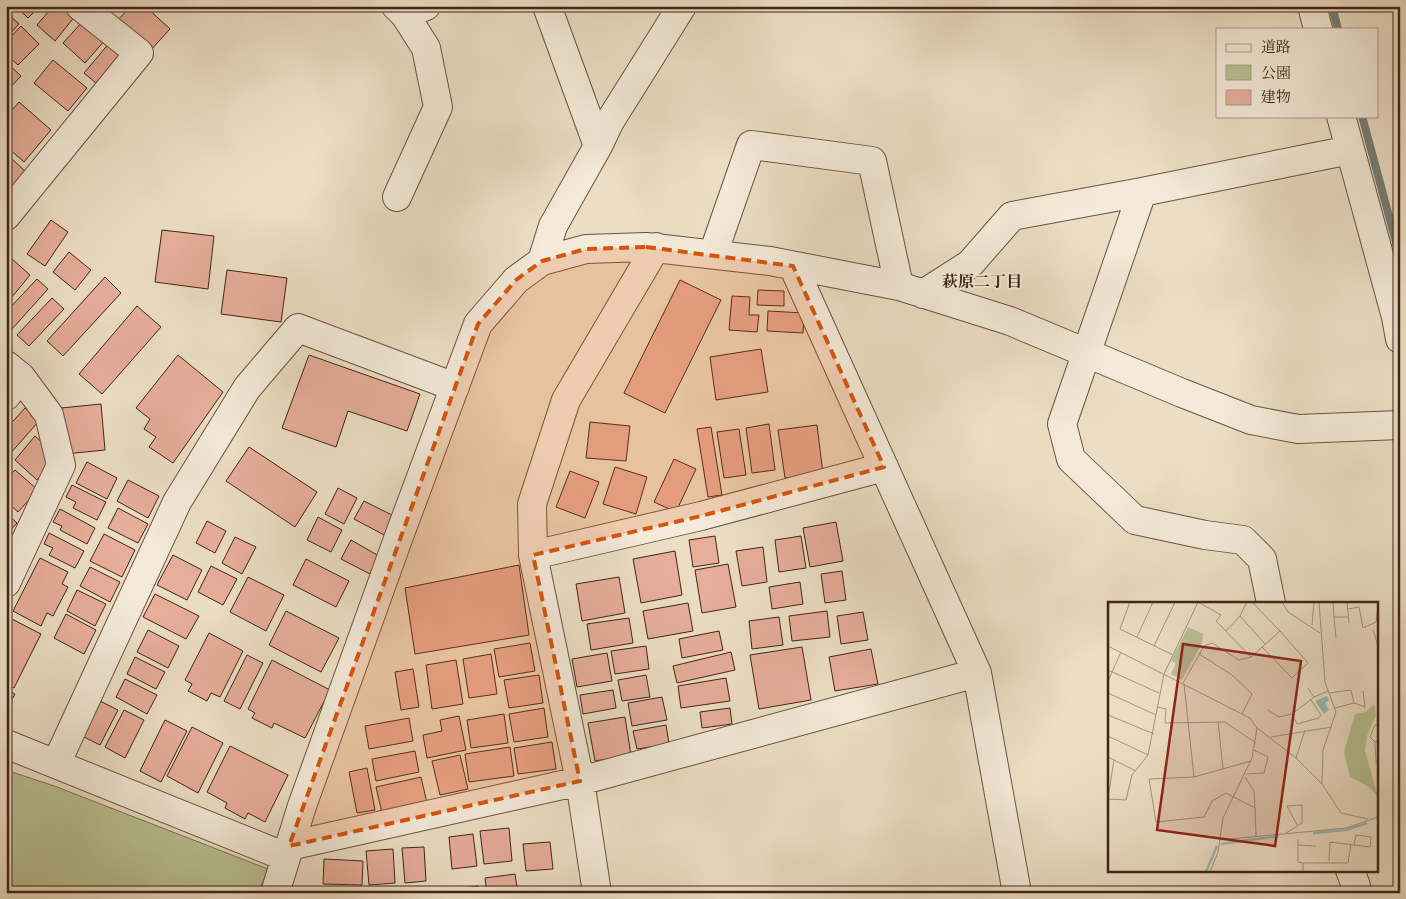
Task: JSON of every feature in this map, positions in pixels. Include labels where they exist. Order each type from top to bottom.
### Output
[{"type":"street","points":[[6,216],[139,53],[80,6]]},
{"type":"street","points":[[547,6],[598,146]]},
{"type":"street","points":[[542,261],[553,226],[610,121],[682,6]]},
{"type":"street","points":[[1312,6],[1318,28]]},
{"type":"street","points":[[397,197],[438,107],[426,48],[409,9]]},
{"type":"street","points":[[1342,118],[1396,317],[1400,339]]},
{"type":"street","points":[[713,254],[751,144],[872,161],[911,290]]},
{"type":"street","points":[[911,290],[970,264],[1012,216],[1350,150]]},
{"type":"street","points":[[1142,192],[1062,424],[1071,459],[1135,520],[1205,535],[1243,540],[1262,559],[1271,602]]},
{"type":"street","points":[[597,893],[580,780],[533,555],[532,504],[566,400],[656,247]]},
{"type":"street","points":[[274,893],[398,539],[478,324],[516,280],[542,261],[586,249],[656,247],[793,266],[911,290],[1010,320],[1182,393],[1251,420],[1298,429],[1400,425]]},
{"type":"street","points":[[793,266],[977,673],[1017,893]]},
{"type":"street","points":[[56,764],[178,502],[247,388],[298,328],[455,387]]},
{"type":"street","points":[[6,583],[61,465],[50,415],[11,379]]},
{"type":"street","points":[[533,555],[701,516],[884,467]]},
{"type":"street","points":[[6,744],[288,852],[580,780],[977,673]]},
{"type":"street","points":[[1351,872],[1356,886],[1355,893]]},
{"type":"highlighted area","points":[[646,247],[793,266],[884,467],[701,516],[533,555],[580,781],[289,846],[478,324],[516,280],[542,261],[586,249]]},
{"type":"green space","points":[[6,770],[57,787],[268,869],[258,893],[6,893]]},
{"type":"building","points":[[15,6],[40,6],[28,18]]},
{"type":"building","points":[[53,6],[66,6],[76,15],[55,41],[37,25]]},
{"type":"building","points":[[131,6],[145,6],[170,29],[148,53],[116,22]]},
{"type":"building","points":[[6,12],[19,24],[6,38]]},
{"type":"building","points":[[84,20],[105,40],[85,63],[63,43]]},
{"type":"building","points":[[21,26],[39,44],[18,65],[6,54],[6,42]]},
{"type":"building","points":[[111,41],[128,57],[102,88],[84,73]]},
{"type":"building","points":[[53,60],[87,88],[68,111],[34,83]]},
{"type":"building","points":[[6,62],[21,76],[6,92]]},
{"type":"building","points":[[19,102],[51,130],[24,162],[6,146],[6,117]]},
{"type":"building","points":[[9,156],[29,175],[10,196],[6,192],[6,159]]},
{"type":"building","points":[[51,220],[68,232],[45,266],[27,254]]},
{"type":"building","points":[[162,230],[214,236],[208,289],[155,282]]},
{"type":"building","points":[[69,252],[91,270],[75,290],[53,272]]},
{"type":"building","points":[[11,258],[30,275],[12,297],[6,292],[6,264]]},
{"type":"building","points":[[227,270],[287,278],[281,322],[221,314]]},
{"type":"building","points":[[105,277],[121,293],[63,356],[47,341]]},
{"type":"building","points":[[37,279],[48,289],[12,329],[6,324],[6,312]]},
{"type":"building","points":[[680,280],[721,300],[665,413],[624,393]]},
{"type":"building","points":[[758,290],[784,291],[784,306],[757,305]]},
{"type":"building","points":[[732,296],[750,297],[749,315],[759,315],[757,332],[729,330]]},
{"type":"building","points":[[52,298],[64,309],[29,346],[17,335]]},
{"type":"building","points":[[137,306],[161,327],[102,394],[79,374]]},
{"type":"building","points":[[768,311],[804,313],[803,333],[767,331]]},
{"type":"building","points":[[761,349],[768,392],[716,400],[710,357]]},
{"type":"building","points":[[178,355],[223,392],[173,463],[149,447],[156,437],[144,429],[150,419],[136,408]]},
{"type":"building","points":[[309,355],[420,394],[407,431],[348,411],[336,447],[282,428]]},
{"type":"building","points":[[101,404],[105,450],[65,454],[61,408]]},
{"type":"building","points":[[25,408],[39,421],[9,455],[6,453],[6,437],[11,432],[7,428]]},
{"type":"building","points":[[590,422],[630,426],[626,461],[586,458]]},
{"type":"building","points":[[769,424],[775,470],[752,473],[746,428]]},
{"type":"building","points":[[817,425],[823,474],[785,478],[778,430]]},
{"type":"building","points":[[711,427],[722,495],[708,497],[697,429]]},
{"type":"building","points":[[739,429],[746,475],[724,478],[717,432]]},
{"type":"building","points":[[35,436],[47,447],[43,451],[54,461],[37,480],[15,460]]},
{"type":"building","points":[[249,447],[317,492],[295,527],[226,481]]},
{"type":"building","points":[[674,459],[696,469],[676,512],[654,502]]},
{"type":"building","points":[[87,462],[117,478],[107,499],[76,483]]},
{"type":"building","points":[[615,467],[647,477],[636,514],[603,504]]},
{"type":"building","points":[[15,470],[38,490],[18,512],[6,501],[6,479]]},
{"type":"building","points":[[570,471],[599,482],[585,518],[556,507]]},
{"type":"building","points":[[128,480],[159,496],[148,518],[117,501]]},
{"type":"building","points":[[72,485],[106,502],[97,520],[73,508],[76,502],[66,497]]},
{"type":"building","points":[[338,488],[357,498],[344,524],[325,514]]},
{"type":"building","points":[[364,501],[396,517],[386,536],[354,519]]},
{"type":"building","points":[[118,508],[148,524],[138,543],[108,528]]},
{"type":"building","points":[[60,509],[95,528],[87,544],[60,530],[62,526],[53,522]]},
{"type":"building","points":[[6,513],[17,523],[6,535]]},
{"type":"building","points":[[318,517],[342,530],[331,552],[307,540]]},
{"type":"building","points":[[207,521],[226,531],[215,553],[196,543]]},
{"type":"building","points":[[836,522],[843,561],[810,567],[803,528]]},
{"type":"building","points":[[49,533],[84,551],[75,568],[49,555],[53,548],[44,544]]},
{"type":"building","points":[[104,534],[135,550],[122,577],[90,561]]},
{"type":"building","points":[[715,536],[719,563],[693,567],[689,540]]},
{"type":"building","points":[[801,536],[806,568],[779,572],[775,540]]},
{"type":"building","points":[[235,537],[256,547],[242,574],[222,563]]},
{"type":"building","points":[[351,540],[379,556],[370,574],[341,559]]},
{"type":"building","points":[[763,547],[767,582],[742,586],[736,551]]},
{"type":"building","points":[[675,551],[682,595],[641,603],[633,559]]},
{"type":"building","points":[[173,555],[202,570],[187,600],[157,585]]},
{"type":"building","points":[[40,558],[68,572],[62,584],[68,587],[53,616],[47,613],[41,626],[13,611]]},
{"type":"building","points":[[306,559],[349,581],[336,607],[293,585]]},
{"type":"building","points":[[728,564],[736,607],[702,613],[695,570]]},
{"type":"building","points":[[519,565],[529,635],[415,654],[405,588]]},
{"type":"building","points":[[211,566],[237,579],[223,605],[198,592]]},
{"type":"building","points":[[90,567],[120,582],[110,602],[80,586]]},
{"type":"building","points":[[842,571],[846,600],[825,603],[821,574]]},
{"type":"building","points":[[248,577],[284,595],[266,631],[230,612]]},
{"type":"building","points":[[619,577],[625,613],[582,621],[576,584]]},
{"type":"building","points":[[800,582],[803,604],[772,609],[769,587]]},
{"type":"building","points":[[77,590],[106,604],[95,626],[67,611]]},
{"type":"building","points":[[155,594],[199,616],[186,639],[143,617]]},
{"type":"building","points":[[688,603],[693,631],[648,639],[643,611]]},
{"type":"building","points":[[286,611],[339,638],[321,672],[269,645]]},
{"type":"building","points":[[827,611],[830,637],[792,641],[789,616]]},
{"type":"building","points":[[863,612],[868,640],[841,644],[837,616]]},
{"type":"building","points":[[66,614],[96,630],[84,654],[54,638]]},
{"type":"building","points":[[8,617],[41,634],[14,688],[6,684],[6,621]]},
{"type":"building","points":[[779,617],[783,645],[752,649],[749,621]]},
{"type":"building","points":[[629,618],[633,643],[591,650],[587,624]]},
{"type":"building","points":[[148,630],[179,646],[168,668],[137,652]]},
{"type":"building","points":[[719,631],[723,650],[682,658],[679,639]]},
{"type":"building","points":[[209,633],[243,651],[220,697],[211,693],[207,701],[188,691],[192,684],[185,680]]},
{"type":"building","points":[[530,643],[535,671],[499,677],[494,649]]},
{"type":"building","points":[[646,646],[649,669],[615,674],[611,651]]},
{"type":"building","points":[[802,647],[811,700],[759,709],[750,655]]},
{"type":"building","points":[[871,649],[878,684],[835,691],[829,657]]},
{"type":"building","points":[[731,652],[735,670],[677,683],[673,666]]},
{"type":"building","points":[[607,653],[612,681],[577,687],[572,659]]},
{"type":"building","points":[[491,654],[497,694],[469,698],[463,659]]},
{"type":"building","points":[[247,655],[263,663],[240,709],[224,701]]},
{"type":"building","points":[[135,657],[165,672],[156,689],[127,674]]},
{"type":"building","points":[[272,660],[330,690],[305,738],[274,723],[272,728],[252,718],[255,713],[248,709]]},
{"type":"building","points":[[456,660],[463,704],[432,709],[426,665]]},
{"type":"building","points":[[413,669],[419,707],[401,710],[395,672]]},
{"type":"building","points":[[539,675],[543,703],[509,708],[504,680]]},
{"type":"building","points":[[646,675],[650,697],[622,701],[618,680]]},
{"type":"building","points":[[726,678],[730,701],[681,708],[678,686]]},
{"type":"building","points":[[125,679],[157,695],[147,714],[116,697]]},
{"type":"building","points":[[6,689],[15,694],[6,711]]},
{"type":"building","points":[[613,690],[616,708],[583,714],[580,695]]},
{"type":"building","points":[[662,697],[667,720],[632,726],[628,703]]},
{"type":"building","points":[[98,700],[118,710],[100,745],[80,735]]},
{"type":"building","points":[[544,708],[548,737],[514,742],[509,714]]},
{"type":"building","points":[[730,708],[732,724],[702,728],[700,712]]},
{"type":"building","points":[[124,710],[144,720],[125,758],[105,747]]},
{"type":"building","points":[[504,714],[508,743],[471,748],[467,720]]},
{"type":"building","points":[[459,716],[466,750],[427,758],[423,735],[442,731],[440,720]]},
{"type":"building","points":[[625,717],[631,755],[595,761],[588,723]]},
{"type":"building","points":[[409,718],[413,741],[369,749],[365,726]]},
{"type":"building","points":[[165,720],[187,731],[161,782],[140,771]]},
{"type":"building","points":[[666,725],[669,744],[637,749],[633,731]]},
{"type":"building","points":[[192,727],[223,743],[198,793],[167,776]]},
{"type":"building","points":[[552,742],[556,769],[518,774],[514,748]]},
{"type":"building","points":[[230,746],[288,775],[265,822],[248,813],[245,819],[225,808],[227,803],[207,792]]},
{"type":"building","points":[[510,747],[514,776],[469,782],[465,754]]},
{"type":"building","points":[[415,751],[419,772],[376,781],[372,759]]},
{"type":"building","points":[[460,755],[468,789],[440,795],[432,761]]},
{"type":"building","points":[[367,768],[375,810],[357,813],[349,772]]},
{"type":"building","points":[[421,777],[427,803],[382,813],[376,787]]},
{"type":"building","points":[[509,828],[512,861],[484,864],[480,831]]},
{"type":"building","points":[[473,834],[477,866],[452,869],[449,837]]},
{"type":"building","points":[[550,842],[553,869],[526,871],[523,844]]},
{"type":"building","points":[[424,847],[426,881],[405,883],[402,848]]},
{"type":"building","points":[[393,849],[395,883],[369,885],[366,851]]},
{"type":"building","points":[[324,859],[363,861],[362,885],[323,884]]},
{"type":"building","points":[[515,874],[518,893],[487,893],[485,878]]},
{"type":"building","points":[[478,886],[479,893],[449,893],[449,890]]},
{"type":"building","points":[[318,889],[363,889],[363,893],[318,893]]},
{"type":"waterway","points":[[1332,6],[1338,28]]},
{"type":"waterway","points":[[1363,118],[1400,257]]},
{"type":"district","name":"萩原二丁目","points":[[982,281]]}]
